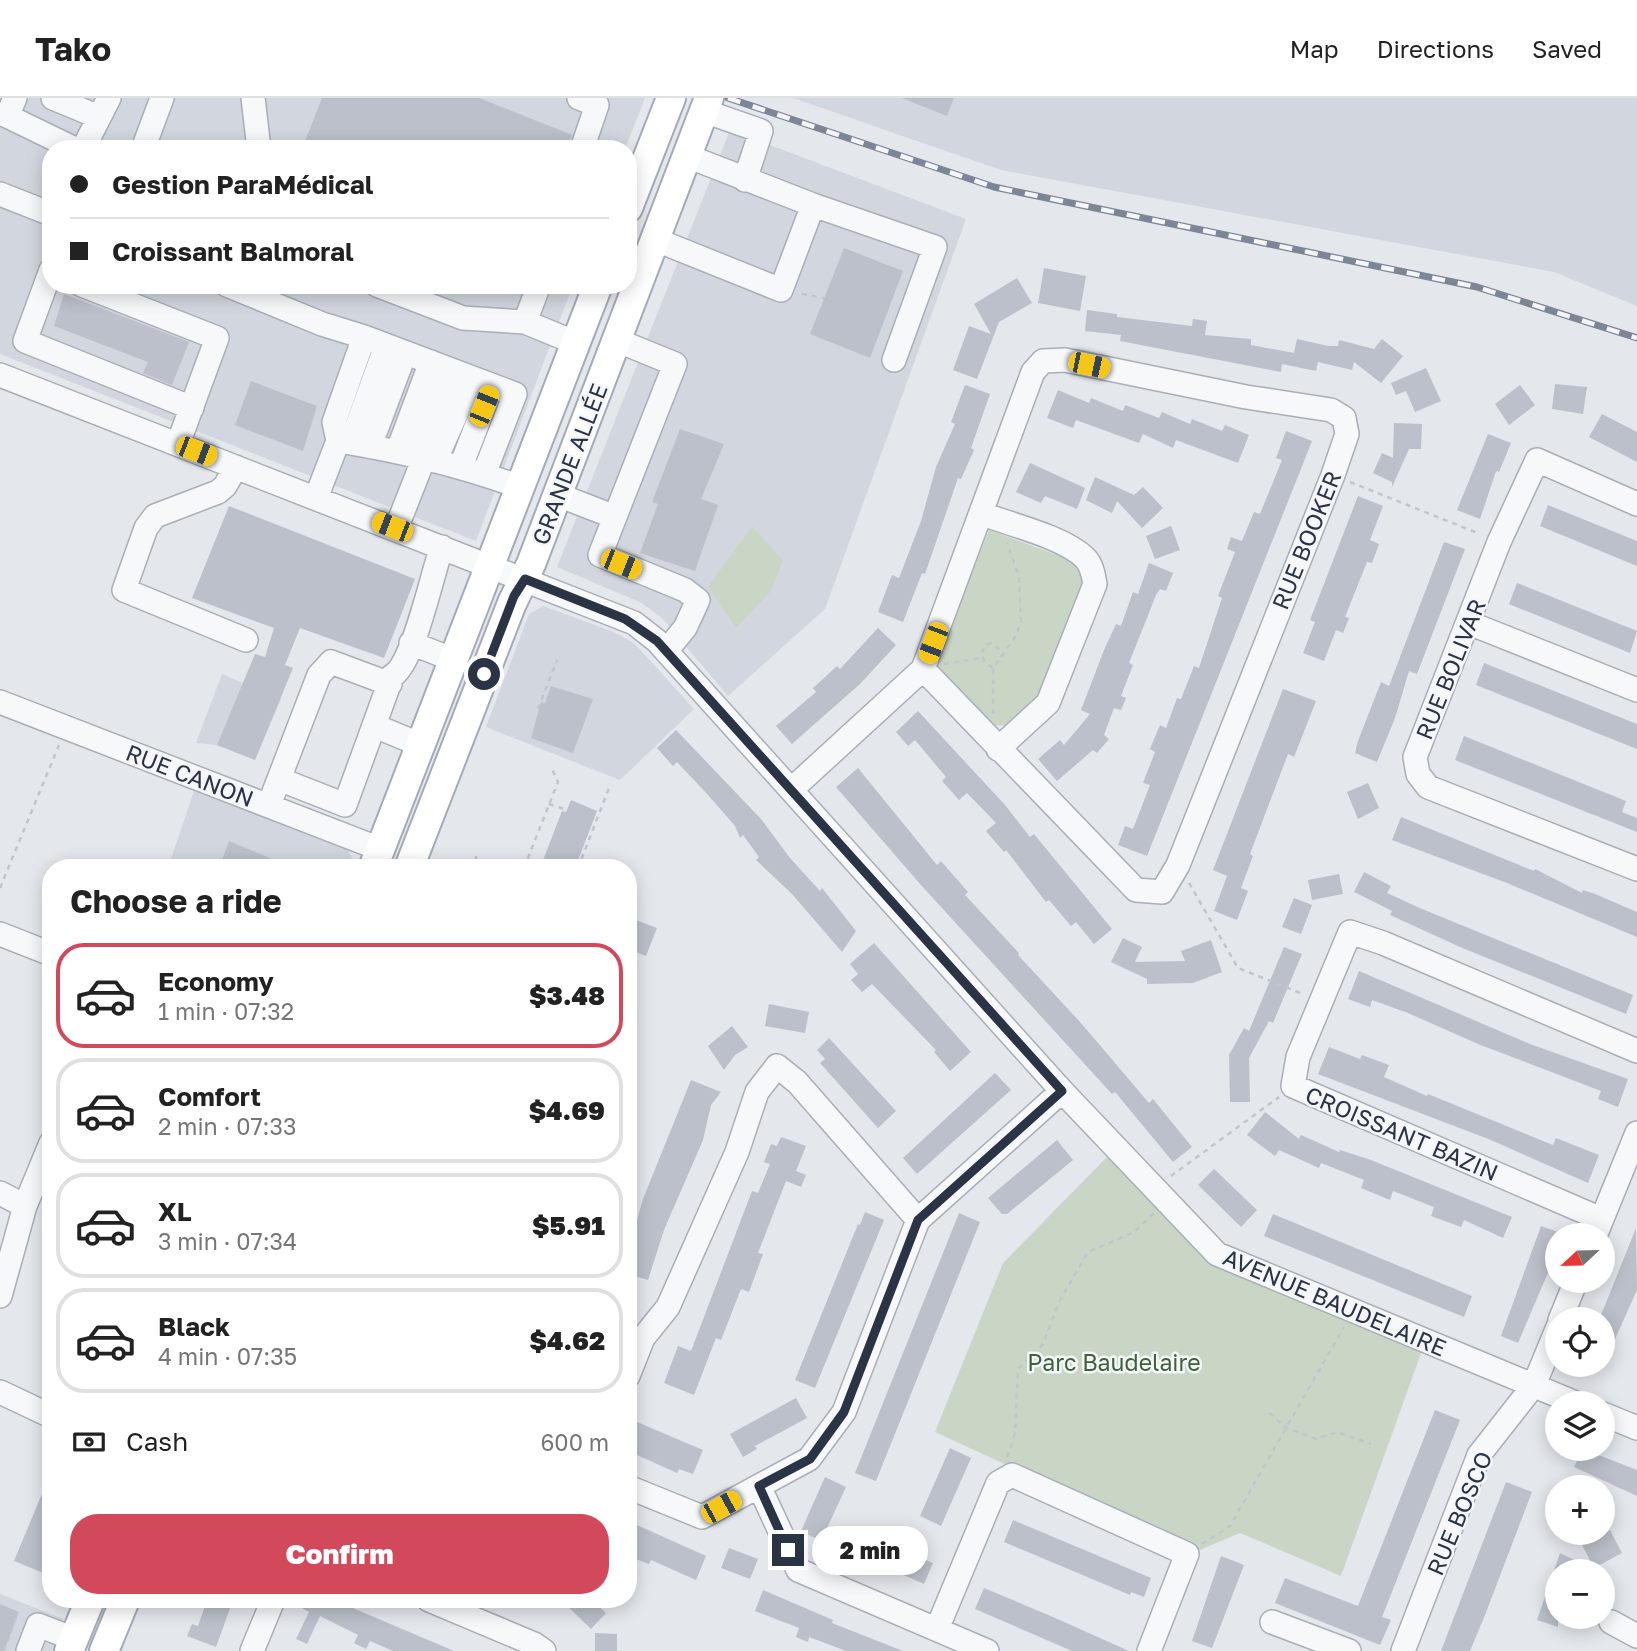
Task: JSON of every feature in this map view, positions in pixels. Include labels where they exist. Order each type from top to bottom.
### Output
[{"type":"main road","points":[[637,185],[671,98]]},
{"type":"main road","name":"GRANDE ALLÉE","points":[[637,284],[706,104]]},
{"type":"main road","name":"GRANDE ALLÉE","points":[[377,858],[595,294]]},
{"type":"main road","name":"GRANDE ALLÉE","points":[[412,859],[514,596],[525,579],[558,495],[633,294]]},
{"type":"main road","points":[[72,1645],[87,1608]]},
{"type":"main road","points":[[104,1651],[122,1608]]},
{"type":"street","points":[[15,98],[8,116],[57,140]]},
{"type":"street","points":[[53,98],[104,108],[88,140]]},
{"type":"street","points":[[146,140],[162,98]]},
{"type":"street","points":[[253,98],[258,140]]},
{"type":"street","points":[[579,98],[597,105],[585,140]]},
{"type":"street","points":[[706,104],[761,131],[745,180]]},
{"type":"street","points":[[687,156],[745,180],[935,247],[894,359]]},
{"type":"street","points":[[0,194],[42,210]]},
{"type":"street","points":[[654,239],[781,290],[814,205]]},
{"type":"street","points":[[42,294],[25,341],[192,408]]},
{"type":"street","points":[[105,294],[217,338],[178,444]]},
{"type":"street","points":[[249,294],[515,394],[484,474]]},
{"type":"street","points":[[400,294],[463,318],[525,322],[576,343]]},
{"type":"street","points":[[525,322],[536,294]]},
{"type":"street","points":[[364,337],[334,422],[353,444],[461,466],[520,487]]},
{"type":"street","points":[[616,340],[675,364],[600,555],[685,590],[698,600],[685,628],[666,651]]},
{"type":"street","points":[[316,498],[353,444],[396,349]]},
{"type":"street","name":"RUE BOOKER","points":[[792,789],[923,669],[991,517],[1033,372],[1044,361],[1065,360],[1246,397],[1331,410],[1344,418],[1347,434],[1333,475],[1178,865],[1163,892],[1136,890],[923,669]]},
{"type":"street","points":[[396,529],[418,456],[440,366]]},
{"type":"street","name":"AVENUE BAUDELAIRE","points":[[0,375],[490,565],[625,619],[650,635],[792,789],[1062,1091],[1217,1254],[1548,1391]]},
{"type":"street","points":[[418,456],[482,382]]},
{"type":"street","points":[[461,466],[482,382]]},
{"type":"street","name":"RUE BOLIVAR","points":[[1637,503],[1537,460],[1499,542],[1415,757],[1418,774],[1428,787],[1637,869]]},
{"type":"street","points":[[236,467],[225,486],[218,492],[155,516],[146,528],[124,590],[246,640]]},
{"type":"street","points":[[558,495],[615,517]]},
{"type":"street","points":[[991,517],[1072,548],[1087,559],[1093,569],[1095,584],[1048,703],[998,749]]},
{"type":"street","points":[[279,779],[345,805],[392,676],[400,672],[411,643],[432,587],[432,573],[442,547]]},
{"type":"street","points":[[1469,623],[1637,690]]},
{"type":"street","points":[[411,643],[454,660]]},
{"type":"street","points":[[269,805],[319,676],[331,662],[390,684]]},
{"type":"street","name":"RUE CANON","points":[[0,702],[269,805],[377,858]]},
{"type":"street","points":[[375,726],[421,745]]},
{"type":"street","name":"CROISSANT BAZIN","points":[[1589,1223],[1293,1087],[1298,1057],[1350,932],[1383,943],[1637,1051]]},
{"type":"street","points":[[0,933],[42,950]]},
{"type":"street","points":[[637,1353],[643,1338],[668,1307],[737,1152],[757,1092],[777,1066],[797,1082],[918,1220]]},
{"type":"street","points":[[637,1491],[702,1517],[810,1459],[844,1412],[918,1220],[1062,1091]]},
{"type":"street","name":"CROISSANT BAZIN","points":[[1600,1223],[1637,1133]]},
{"type":"street","points":[[0,1296],[25,1206],[42,1165]]},
{"type":"street","points":[[0,1193],[25,1206]]},
{"type":"street","points":[[1534,1385],[1545,1358]]},
{"type":"street","name":"RUE BOSCO","points":[[1403,1651],[1479,1455],[1534,1385]]},
{"type":"street","points":[[0,1392],[42,1412]]},
{"type":"street","points":[[1615,1419],[1637,1428]]},
{"type":"street","points":[[937,1629],[998,1483],[1013,1475],[1187,1554],[1149,1651]]},
{"type":"street","points":[[759,1486],[798,1570],[987,1651]]},
{"type":"street","points":[[252,1651],[270,1608]]},
{"type":"street","points":[[448,1608],[539,1646],[544,1651]]},
{"type":"street","points":[[1272,1622],[1349,1651]]},
{"type":"street","points":[[28,1651],[38,1625],[72,1645]]},
{"type":"street","points":[[1615,1625],[1636,1638]]},
{"type":"path","points":[[781,290],[824,298]]},
{"type":"path","points":[[1333,475],[1499,542]]},
{"type":"path","points":[[991,517],[1019,576],[1022,604],[1021,623],[1014,639],[993,668],[991,685],[998,749]]},
{"type":"path","points":[[982,659],[985,645],[992,643],[1003,653]]},
{"type":"path","points":[[923,669],[982,659],[993,668]]},
{"type":"path","points":[[538,709],[557,660]]},
{"type":"path","points":[[0,888],[66,727]]},
{"type":"path","points":[[528,859],[558,782],[551,767]]},
{"type":"path","points":[[581,859],[609,788]]},
{"type":"path","points":[[550,804],[567,810]]},
{"type":"path","points":[[1178,865],[1238,968],[1321,1002]]},
{"type":"path","points":[[1154,1188],[1293,1087]]},
{"type":"path","points":[[998,1483],[1015,1434],[1018,1369],[1043,1344],[1059,1301],[1088,1252],[1134,1232],[1151,1216]]},
{"type":"path","points":[[1187,1554],[1230,1526],[1345,1326]]},
{"type":"path","points":[[1269,1413],[1287,1428],[1316,1440],[1337,1432],[1371,1444]]},
{"type":"path","points":[[4,1651],[19,1612]]},
{"type":"shaded area","points":[[0,98],[645,98],[629,140],[42,140],[42,294],[570,294],[476,541],[0,354]]},
{"type":"shaded area","points":[[793,98],[1637,98],[1637,306],[1554,272],[1001,170]]},
{"type":"shaded area","points":[[730,130],[966,219],[825,609],[728,696],[663,619],[642,603],[557,567]]},
{"type":"shaded area","points":[[543,606],[614,632],[634,643],[694,709],[620,780],[486,727],[529,614]]},
{"type":"shaded area","points":[[222,674],[281,699],[255,760],[217,745],[196,743]]},
{"type":"shaded area","points":[[194,791],[348,850],[352,859],[171,859]]},
{"type":"shaded area","points":[[0,1594],[64,1619],[52,1651],[0,1651]]},
{"type":"green space","points":[[752,526],[783,561],[770,592],[736,628],[708,587]]},
{"type":"green space","points":[[989,530],[1071,560],[1085,581],[1039,699],[1009,725],[991,726],[936,665]]},
{"type":"green space","name":"Parc Baudelaire","points":[[1107,1157],[1213,1263],[1424,1345],[1341,1576],[1240,1533],[1195,1552],[935,1432],[1003,1263]]},
{"type":"building","points":[[322,98],[479,98],[572,135],[570,140],[306,140]]},
{"type":"building","points":[[902,98],[954,98],[947,116]]},
{"type":"building","points":[[844,248],[903,271],[870,358],[810,334]]},
{"type":"building","points":[[1044,268],[1086,276],[1080,311],[1038,303]]},
{"type":"building","points":[[1017,278],[1032,303],[999,322],[977,379],[953,370],[969,326],[991,334],[974,304]]},
{"type":"building","points":[[64,294],[189,342],[172,385],[143,373],[148,362],[54,326]]},
{"type":"building","points":[[1087,310],[1117,314],[1117,317],[1192,326],[1193,319],[1207,321],[1205,335],[1251,339],[1251,345],[1294,353],[1297,339],[1328,346],[1338,346],[1339,340],[1374,349],[1382,339],[1403,356],[1381,383],[1354,362],[1352,370],[1318,362],[1316,371],[1282,364],[1281,372],[1120,341],[1121,335],[1085,331]]},
{"type":"building","points":[[1426,368],[1441,401],[1415,412],[1406,391],[1396,395],[1391,383]]},
{"type":"building","points":[[251,381],[317,406],[303,451],[235,425]]},
{"type":"building","points":[[1555,384],[1587,387],[1583,414],[1552,409]]},
{"type":"building","points":[[965,385],[990,394],[971,448],[974,450],[961,479],[958,478],[925,574],[922,573],[903,622],[878,612],[892,575],[899,578],[921,521],[936,467],[955,424],[951,422]]},
{"type":"building","points":[[1520,385],[1535,405],[1509,425],[1495,404]]},
{"type":"building","points":[[1058,390],[1089,403],[1091,398],[1123,411],[1125,405],[1159,418],[1162,412],[1190,424],[1192,419],[1222,431],[1225,425],[1249,435],[1238,463],[1176,440],[1173,448],[1143,434],[1139,443],[1076,420],[1073,428],[1047,418]]},
{"type":"building","points":[[1602,414],[1637,432],[1637,462],[1589,437]]},
{"type":"building","points":[[1394,423],[1422,424],[1421,449],[1409,449],[1392,487],[1392,482],[1373,473],[1382,453],[1393,458]]},
{"type":"building","points":[[680,429],[724,444],[701,499],[718,505],[695,571],[640,553],[658,504],[652,502]]},
{"type":"building","points":[[1286,431],[1312,441],[1147,856],[1118,845],[1125,826],[1133,829],[1150,785],[1143,783],[1155,752],[1150,749],[1160,725],[1166,728],[1177,698],[1181,699],[1194,666],[1199,668],[1222,598],[1218,596],[1235,552],[1227,549],[1231,537],[1242,541],[1254,512],[1260,514],[1282,460],[1276,458]]},
{"type":"building","points":[[1488,434],[1511,443],[1499,472],[1496,471],[1480,519],[1457,510]]},
{"type":"building","points":[[1030,463],[1085,488],[1077,509],[1045,496],[1041,503],[1016,492]]},
{"type":"building","points":[[1095,477],[1134,495],[1143,487],[1163,508],[1142,528],[1117,501],[1112,513],[1086,500]]},
{"type":"building","points":[[1358,496],[1383,506],[1370,540],[1379,544],[1372,563],[1367,562],[1345,617],[1349,618],[1343,633],[1336,630],[1324,661],[1303,653],[1315,622],[1310,620]]},
{"type":"building","points":[[1548,505],[1637,541],[1637,566],[1540,526]]},
{"type":"building","points":[[229,506],[415,579],[384,658],[300,628],[285,665],[293,668],[255,760],[217,745],[255,654],[265,657],[274,628],[192,598]]},
{"type":"building","points":[[1171,526],[1180,550],[1155,559],[1146,536]]},
{"type":"building","points":[[1444,542],[1465,549],[1417,674],[1409,671],[1395,718],[1377,762],[1355,753],[1358,741],[1381,682],[1389,686]]},
{"type":"building","points":[[1149,563],[1173,573],[1166,591],[1160,589],[1156,595],[1129,663],[1133,665],[1121,696],[1126,698],[1121,710],[1114,708],[1104,735],[1109,739],[1097,753],[1093,750],[1057,781],[1038,759],[1060,740],[1064,745],[1090,714],[1081,710],[1104,650],[1116,624],[1121,626],[1133,592],[1138,594]]},
{"type":"building","points":[[1517,583],[1637,631],[1630,653],[1509,604]]},
{"type":"building","points":[[878,628],[896,645],[860,684],[792,744],[776,726],[816,692],[813,688],[837,666],[840,669]]},
{"type":"building","points":[[1484,663],[1637,724],[1637,749],[1476,685]]},
{"type":"building","points":[[551,686],[593,699],[573,753],[531,738],[541,702],[545,703]]},
{"type":"building","points":[[1283,689],[1316,701],[1294,757],[1288,754],[1250,854],[1253,856],[1241,888],[1248,891],[1237,920],[1214,911],[1227,876],[1213,870]]},
{"type":"building","points":[[918,711],[1005,805],[1030,837],[1034,834],[1112,929],[1094,944],[1076,922],[1071,926],[1049,900],[1046,902],[1006,850],[1004,852],[986,831],[996,823],[967,793],[959,800],[942,781],[946,777],[915,740],[908,746],[896,732]]},
{"type":"building","points":[[676,730],[761,819],[790,858],[820,891],[822,888],[856,931],[842,952],[792,894],[756,860],[759,857],[743,835],[740,838],[735,826],[708,795],[677,762],[673,766],[657,748]]},
{"type":"building","points":[[1464,736],[1626,801],[1622,812],[1637,818],[1637,832],[1455,760]]},
{"type":"building","points":[[858,768],[937,865],[941,861],[968,892],[965,895],[1149,1103],[1153,1099],[1192,1147],[1173,1162],[1115,1092],[1112,1094],[921,885],[836,787]]},
{"type":"building","points":[[1368,783],[1379,808],[1358,819],[1347,792]]},
{"type":"building","points":[[571,800],[597,811],[578,859],[543,859],[562,811],[566,812]]},
{"type":"building","points":[[1401,817],[1534,871],[1535,869],[1582,893],[1583,890],[1595,894],[1637,912],[1637,937],[1507,883],[1392,840]]},
{"type":"building","points":[[229,841],[272,859],[222,859]]},
{"type":"building","points":[[1364,872],[1391,886],[1387,893],[1633,995],[1626,1014],[1460,947],[1390,915],[1392,911],[1354,892]]},
{"type":"building","points":[[1339,874],[1343,894],[1312,900],[1308,880]]},
{"type":"building","points":[[1294,898],[1312,905],[1301,934],[1282,927]]},
{"type":"building","points":[[637,920],[657,928],[646,956],[637,952]]},
{"type":"building","points":[[1123,938],[1142,947],[1135,962],[1185,961],[1181,951],[1211,940],[1222,972],[1193,983],[1147,984],[1147,979],[1111,962]]},
{"type":"building","points":[[874,943],[971,1052],[950,1071],[934,1052],[936,1050],[872,984],[862,992],[851,980],[858,974],[850,964]]},
{"type":"building","points":[[1284,947],[1302,954],[1273,1023],[1269,1021],[1249,1058],[1250,1102],[1230,1102],[1229,1055],[1244,1028],[1249,1031]]},
{"type":"building","points":[[1359,971],[1530,1044],[1628,1079],[1618,1107],[1598,1099],[1601,1091],[1478,1044],[1408,1013],[1372,1000],[1370,1007],[1348,999]]},
{"type":"building","points":[[769,1004],[809,1012],[805,1033],[765,1026]]},
{"type":"building","points":[[732,1026],[748,1047],[735,1055],[724,1070],[708,1046]]},
{"type":"building","points":[[829,1038],[896,1111],[878,1128],[820,1063],[825,1059],[817,1050]]},
{"type":"building","points":[[1329,1047],[1360,1059],[1362,1055],[1389,1065],[1384,1077],[1427,1096],[1428,1094],[1553,1145],[1556,1138],[1599,1155],[1588,1183],[1491,1140],[1318,1074]]},
{"type":"building","points":[[995,1073],[1011,1090],[917,1174],[903,1158]]},
{"type":"building","points":[[691,1080],[721,1092],[711,1105],[703,1140],[664,1230],[648,1280],[637,1277],[637,1220]]},
{"type":"building","points":[[1265,1112],[1299,1139],[1301,1135],[1339,1152],[1340,1150],[1371,1160],[1512,1217],[1503,1238],[1464,1220],[1461,1227],[1431,1216],[1434,1207],[1393,1191],[1390,1200],[1361,1188],[1364,1180],[1321,1163],[1319,1168],[1279,1150],[1275,1156],[1247,1135]]},
{"type":"building","points":[[781,1137],[806,1146],[796,1171],[806,1175],[801,1187],[786,1181],[758,1253],[763,1254],[749,1292],[741,1289],[721,1340],[716,1338],[694,1395],[664,1383],[678,1346],[691,1351],[752,1191],[758,1193],[770,1164],[764,1162],[771,1144],[777,1146]]},
{"type":"building","points":[[1057,1140],[1073,1160],[1007,1214],[1002,1214],[988,1198]]},
{"type":"building","points":[[1214,1169],[1257,1210],[1241,1227],[1198,1185]]},
{"type":"building","points":[[865,1212],[884,1220],[815,1388],[795,1380]]},
{"type":"building","points":[[959,1213],[980,1222],[876,1481],[855,1473]]},
{"type":"building","points":[[1273,1214],[1472,1296],[1464,1317],[1264,1236]]},
{"type":"building","points":[[1541,1226],[1545,1227],[1545,1280],[1518,1343],[1501,1336]]},
{"type":"building","points":[[1636,1228],[1637,1290],[1615,1339],[1615,1307],[1604,1307],[1610,1293],[1615,1293],[1615,1280]]},
{"type":"building","points":[[796,1398],[807,1418],[755,1446],[757,1449],[743,1457],[730,1434]]},
{"type":"building","points":[[1435,1410],[1460,1420],[1382,1617],[1391,1620],[1380,1645],[1275,1603],[1285,1578],[1358,1606]]},
{"type":"building","points":[[637,1422],[703,1450],[693,1474],[679,1469],[677,1473],[637,1455]]},
{"type":"building","points":[[950,1448],[971,1458],[941,1526],[920,1516]]},
{"type":"building","points":[[1577,1461],[1614,1461],[1637,1470],[1637,1496],[1615,1486],[1615,1475],[1591,1475],[1574,1467]]},
{"type":"building","points":[[825,1477],[846,1487],[821,1541],[801,1531]]},
{"type":"building","points":[[1506,1482],[1532,1492],[1485,1615],[1470,1651],[1441,1651]]},
{"type":"building","points":[[42,1494],[42,1572],[14,1561]]},
{"type":"building","points":[[1013,1520],[1151,1578],[1144,1597],[1131,1592],[1130,1595],[1004,1542]]},
{"type":"building","points":[[637,1525],[706,1556],[696,1580],[651,1560],[649,1564],[637,1559]]},
{"type":"building","points":[[865,1533],[933,1563],[924,1584],[856,1554]]},
{"type":"building","points":[[1615,1540],[1622,1553],[1611,1559],[1589,1559],[1582,1545],[1615,1545]]},
{"type":"building","points":[[729,1548],[758,1559],[750,1579],[721,1568]]},
{"type":"building","points":[[1560,1553],[1572,1559],[1558,1559]]},
{"type":"building","points":[[1221,1556],[1244,1565],[1212,1648],[1192,1641]]},
{"type":"building","points":[[984,1588],[1129,1651],[1072,1651],[975,1609]]},
{"type":"building","points":[[763,1590],[833,1620],[832,1623],[903,1651],[846,1651],[809,1637],[808,1642],[796,1637],[799,1628],[755,1611]]},
{"type":"building","points":[[1545,1597],[1545,1623],[1537,1620]]},
{"type":"building","points":[[0,1604],[19,1612],[4,1651],[0,1651]]},
{"type":"building","points":[[204,1608],[230,1608],[216,1647],[187,1636],[192,1624],[198,1626]]},
{"type":"building","points":[[302,1608],[353,1608],[454,1651],[393,1651],[370,1641],[366,1649],[354,1643],[358,1635],[320,1616],[307,1644],[296,1639],[309,1612]]},
{"type":"building","points":[[569,1608],[601,1608],[606,1613],[591,1629]]},
{"type":"building","points":[[595,1633],[617,1634],[617,1651],[595,1651]]},
{"type":"railway","points":[[728,98],[994,187],[1477,287],[1637,338]]},
{"type":"route","points":[[484,674],[514,596],[525,579],[642,628],[657,641],[792,789],[1062,1091],[918,1220],[844,1412],[810,1459],[759,1486],[788,1550]]}]
